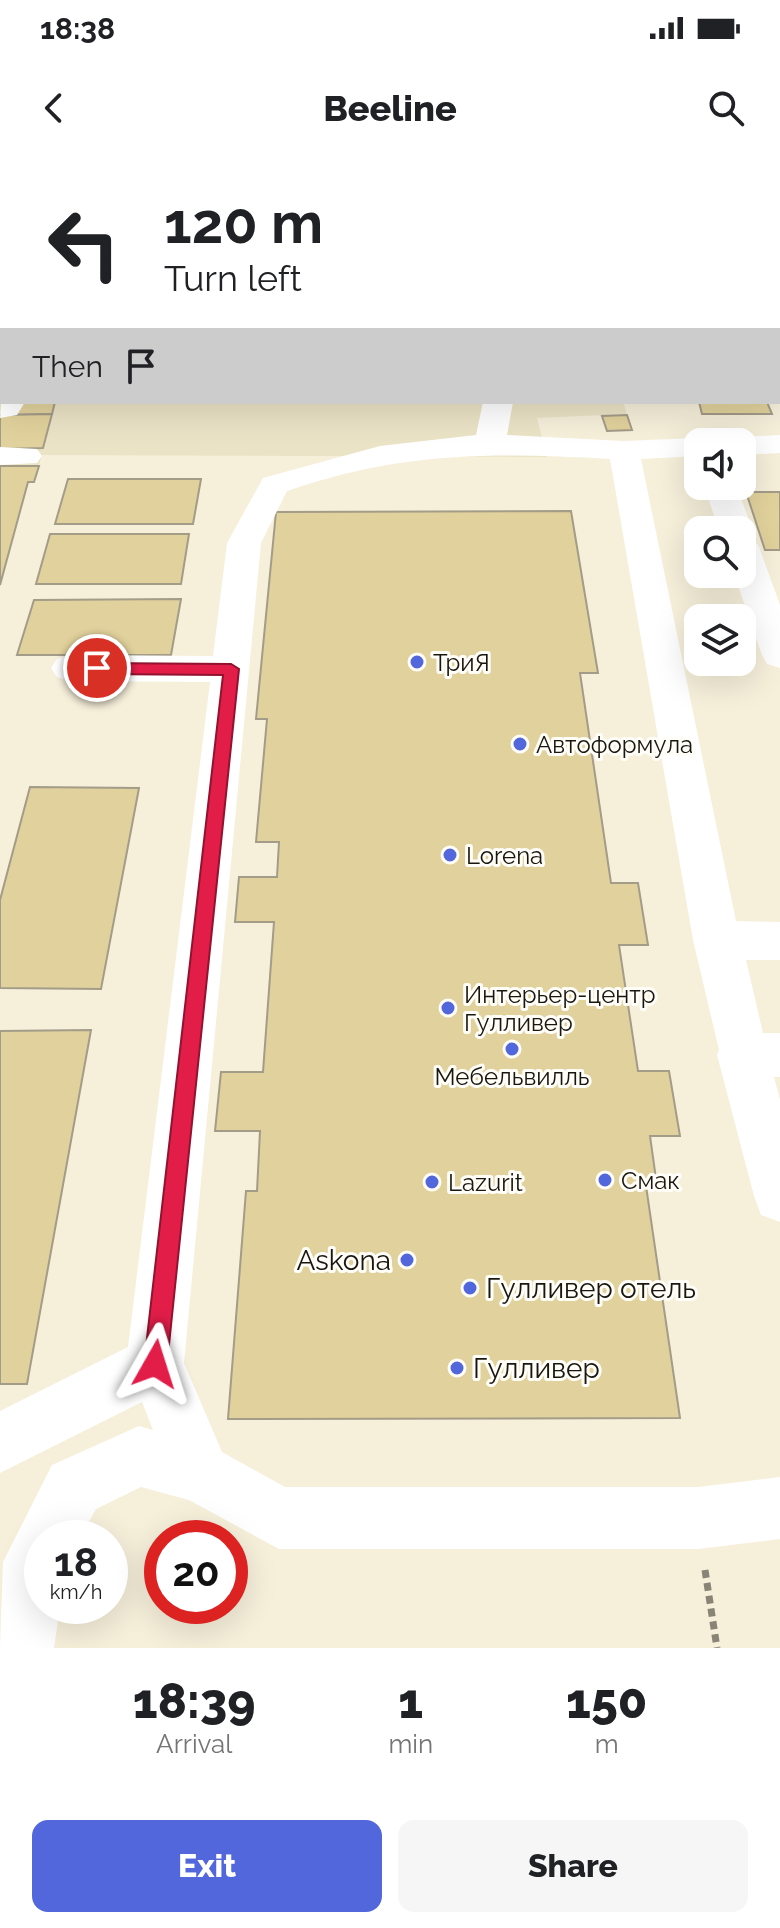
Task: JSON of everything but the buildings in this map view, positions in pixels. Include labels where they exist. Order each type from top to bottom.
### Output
[{"type":"lane","points":[[201,1473],[155,1364],[244,543],[274,485],[335,463],[403,450],[494,423],[624,450],[684,448]]},
{"type":"lane","points":[[624,450],[716,940],[761,1055],[780,1196]]},
{"type":"lane","points":[[758,569],[780,655]]},
{"type":"lane","points":[[70,668],[231,669]]},
{"type":"lane","points":[[716,940],[780,941]]},
{"type":"lane","points":[[0,1443],[155,1364]]},
{"type":"lane","points":[[57,1520],[74,1487],[139,1456],[201,1473],[279,1518],[698,1518],[780,1508]]},
{"type":"lane","points":[[21,1648],[25,1624]]},
{"type":"path","points":[[706,1571],[717,1648]]},
{"type":"shaded area","points":[[0,404],[624,404],[627,414],[537,418],[547,457],[42,455],[34,482],[28,483],[0,585]]},
{"type":"place","name":"ТриЯ","points":[[417,662]]},
{"type":"place","name":"Автоформула","points":[[520,744]]},
{"type":"place","name":"Lorena","points":[[450,855]]},
{"type":"place","name":"Интерьер-центр Гулливер","points":[[448,1008]]},
{"type":"place","name":"Мебельвилль","points":[[512,1049]]},
{"type":"place","name":"Смак","points":[[605,1180]]},
{"type":"place","name":"Lazurit","points":[[432,1182]]},
{"type":"place","name":"Askona","points":[[407,1260]]},
{"type":"place","name":"Гулливер отель","points":[[470,1288]]},
{"type":"place","name":"Гулливер","points":[[457,1368]]},
{"type":"route","points":[[97,668],[231,669],[155,1364]]}]
